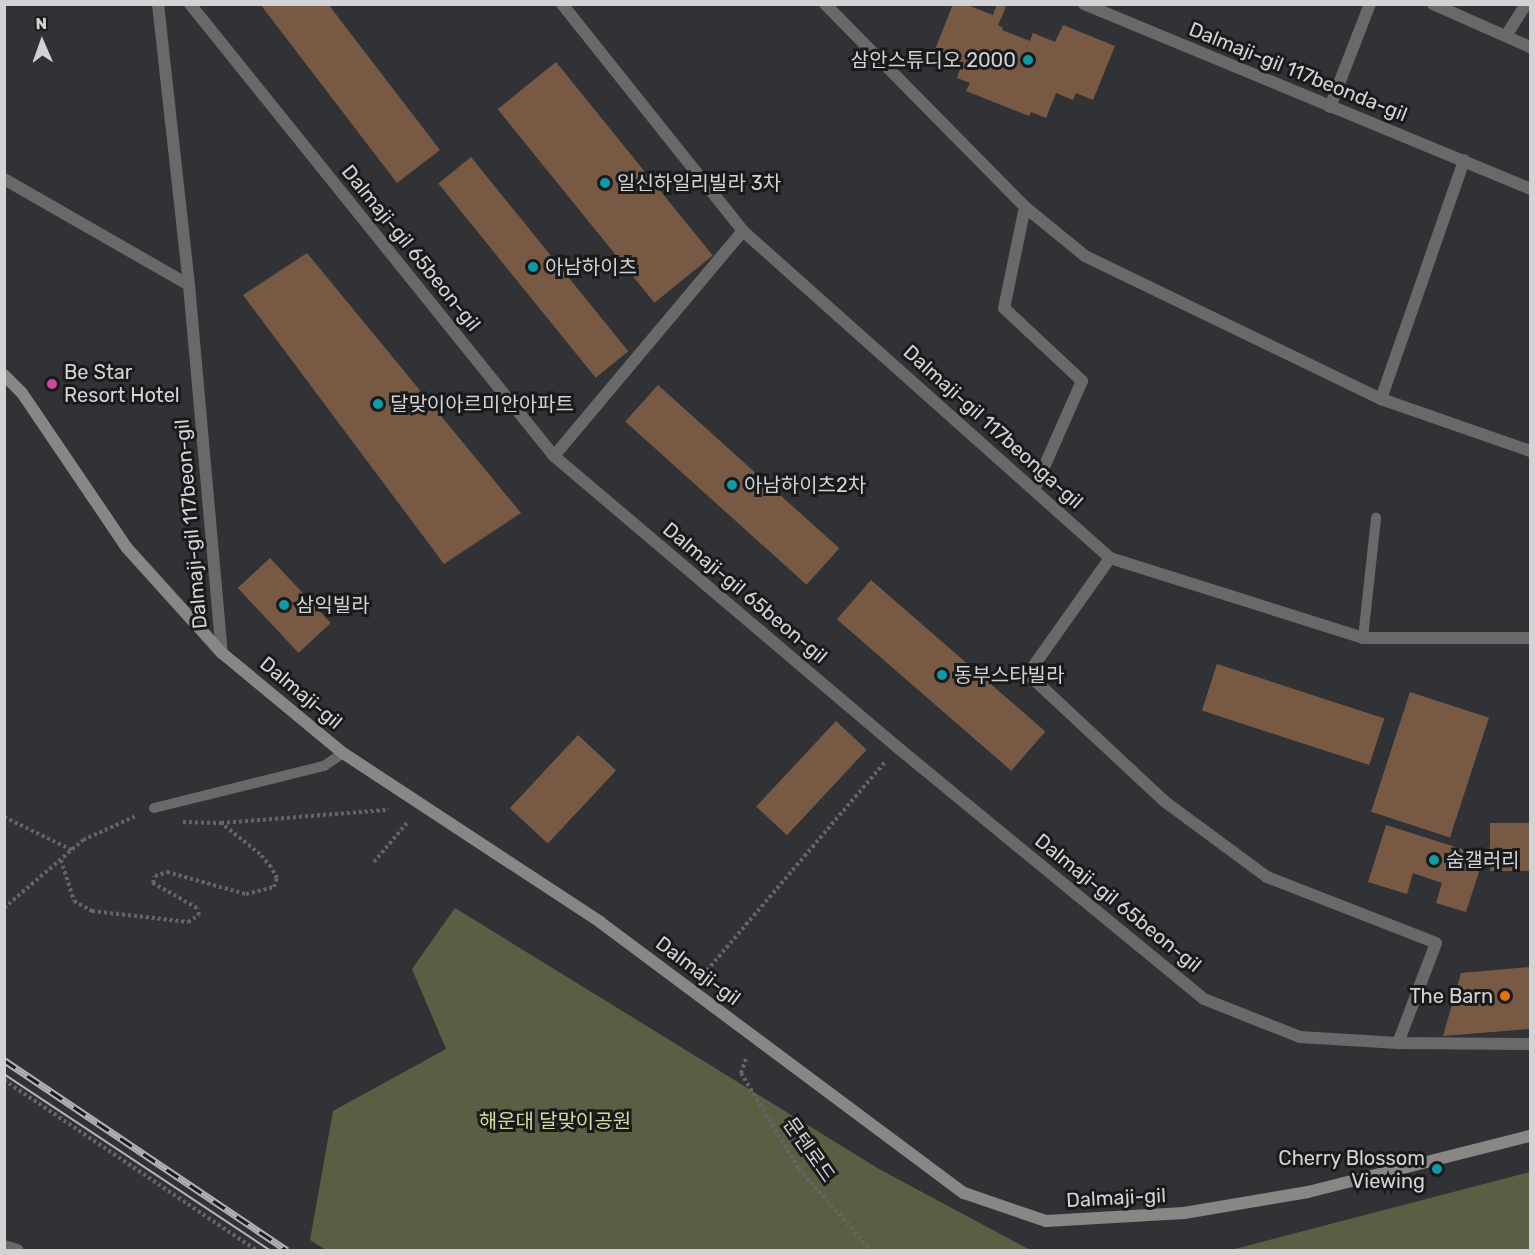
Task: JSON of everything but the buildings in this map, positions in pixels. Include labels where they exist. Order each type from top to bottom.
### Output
[{"type":"street","name":"Dalmaji-gil 117beon-gil","points":[[158,4],[189,285],[222,653]]},
{"type":"street","name":"Dalmaji-gil 65beon-gil","points":[[190,4],[554,456],[897,747],[1204,999],[1300,1037],[1398,1043],[1530,1044]]},
{"type":"street","name":"Dalmaji-gil 117beonga-gil","points":[[561,4],[743,231],[1110,558],[1363,638],[1530,638]]},
{"type":"street","points":[[825,4],[1025,207],[1085,256],[1381,399],[1530,450]]},
{"type":"street","name":"Dalmaji-gil 117beonda-gil","points":[[1084,4],[1530,189]]},
{"type":"street","points":[[1330,107],[1370,4]]},
{"type":"street","points":[[1433,4],[1530,47]]},
{"type":"street","points":[[1506,36],[1526,4]]},
{"type":"street","points":[[1381,399],[1464,160]]},
{"type":"street","points":[[4,179],[189,285]]},
{"type":"street","points":[[1025,207],[1004,308],[1082,381],[1034,490]]},
{"type":"street","points":[[554,456],[743,231]]},
{"type":"street","name":"Dalmaji-gil","points":[[4,375],[22,393],[127,548],[222,653],[343,753],[600,922],[964,1193],[1046,1221],[1185,1213],[1308,1192],[1530,1136]]},
{"type":"street","points":[[1110,558],[1028,674],[1164,801],[1267,877],[1436,943],[1398,1043]]},
{"type":"street","points":[[4,1246],[17,1251]]},
{"type":"lane","points":[[1363,638],[1376,518]]},
{"type":"lane","points":[[154,808],[324,766],[343,753]]},
{"type":"path","points":[[690,990],[897,747]]},
{"type":"path","points":[[4,908],[83,840],[154,808]]},
{"type":"path","points":[[181,822],[221,823],[388,810]]},
{"type":"path","points":[[4,818],[72,850]]},
{"type":"path","points":[[61,860],[74,901],[92,911],[188,922],[199,915],[197,908],[153,883],[155,876],[167,872],[246,894],[274,887],[277,878],[271,867],[260,854],[221,823]]},
{"type":"path","points":[[374,862],[406,823]]},
{"type":"path","name":"문텐로드","points":[[746,1059],[741,1072],[799,1169],[871,1251]]},
{"type":"path","points":[[4,1080],[256,1251]]},
{"type":"green space","name":"해운대 달맞이공원","points":[[455,908],[879,1169],[1030,1250],[326,1250],[310,1240],[333,1111],[446,1049],[412,969]]},
{"type":"green space","points":[[1530,1172],[1530,1250],[1198,1250],[1235,1249]]},
{"type":"tram line","points":[[4,1074],[270,1250]]},
{"type":"railway","points":[[4,1060],[287,1250]]},
{"type":"place","name":"삼안스튜디오 2000","points":[[1028,60]]},
{"type":"place","name":"일신하일리빌라 3차","points":[[605,183]]},
{"type":"place","name":"아남하이츠","points":[[533,267]]},
{"type":"place","name":"Be Star Resort Hotel","points":[[52,384]]},
{"type":"place","name":"달맞이아르미안아파트","points":[[378,404]]},
{"type":"place","name":"아남하이츠2차","points":[[732,485]]},
{"type":"place","name":"삼익빌라","points":[[284,605]]},
{"type":"place","name":"동부스타빌라","points":[[942,675]]},
{"type":"place","name":"숨갤러리","points":[[1434,860]]},
{"type":"place","name":"The Barn","points":[[1505,996]]},
{"type":"place","name":"Cherry Blossom Viewing","points":[[1437,1169]]}]
